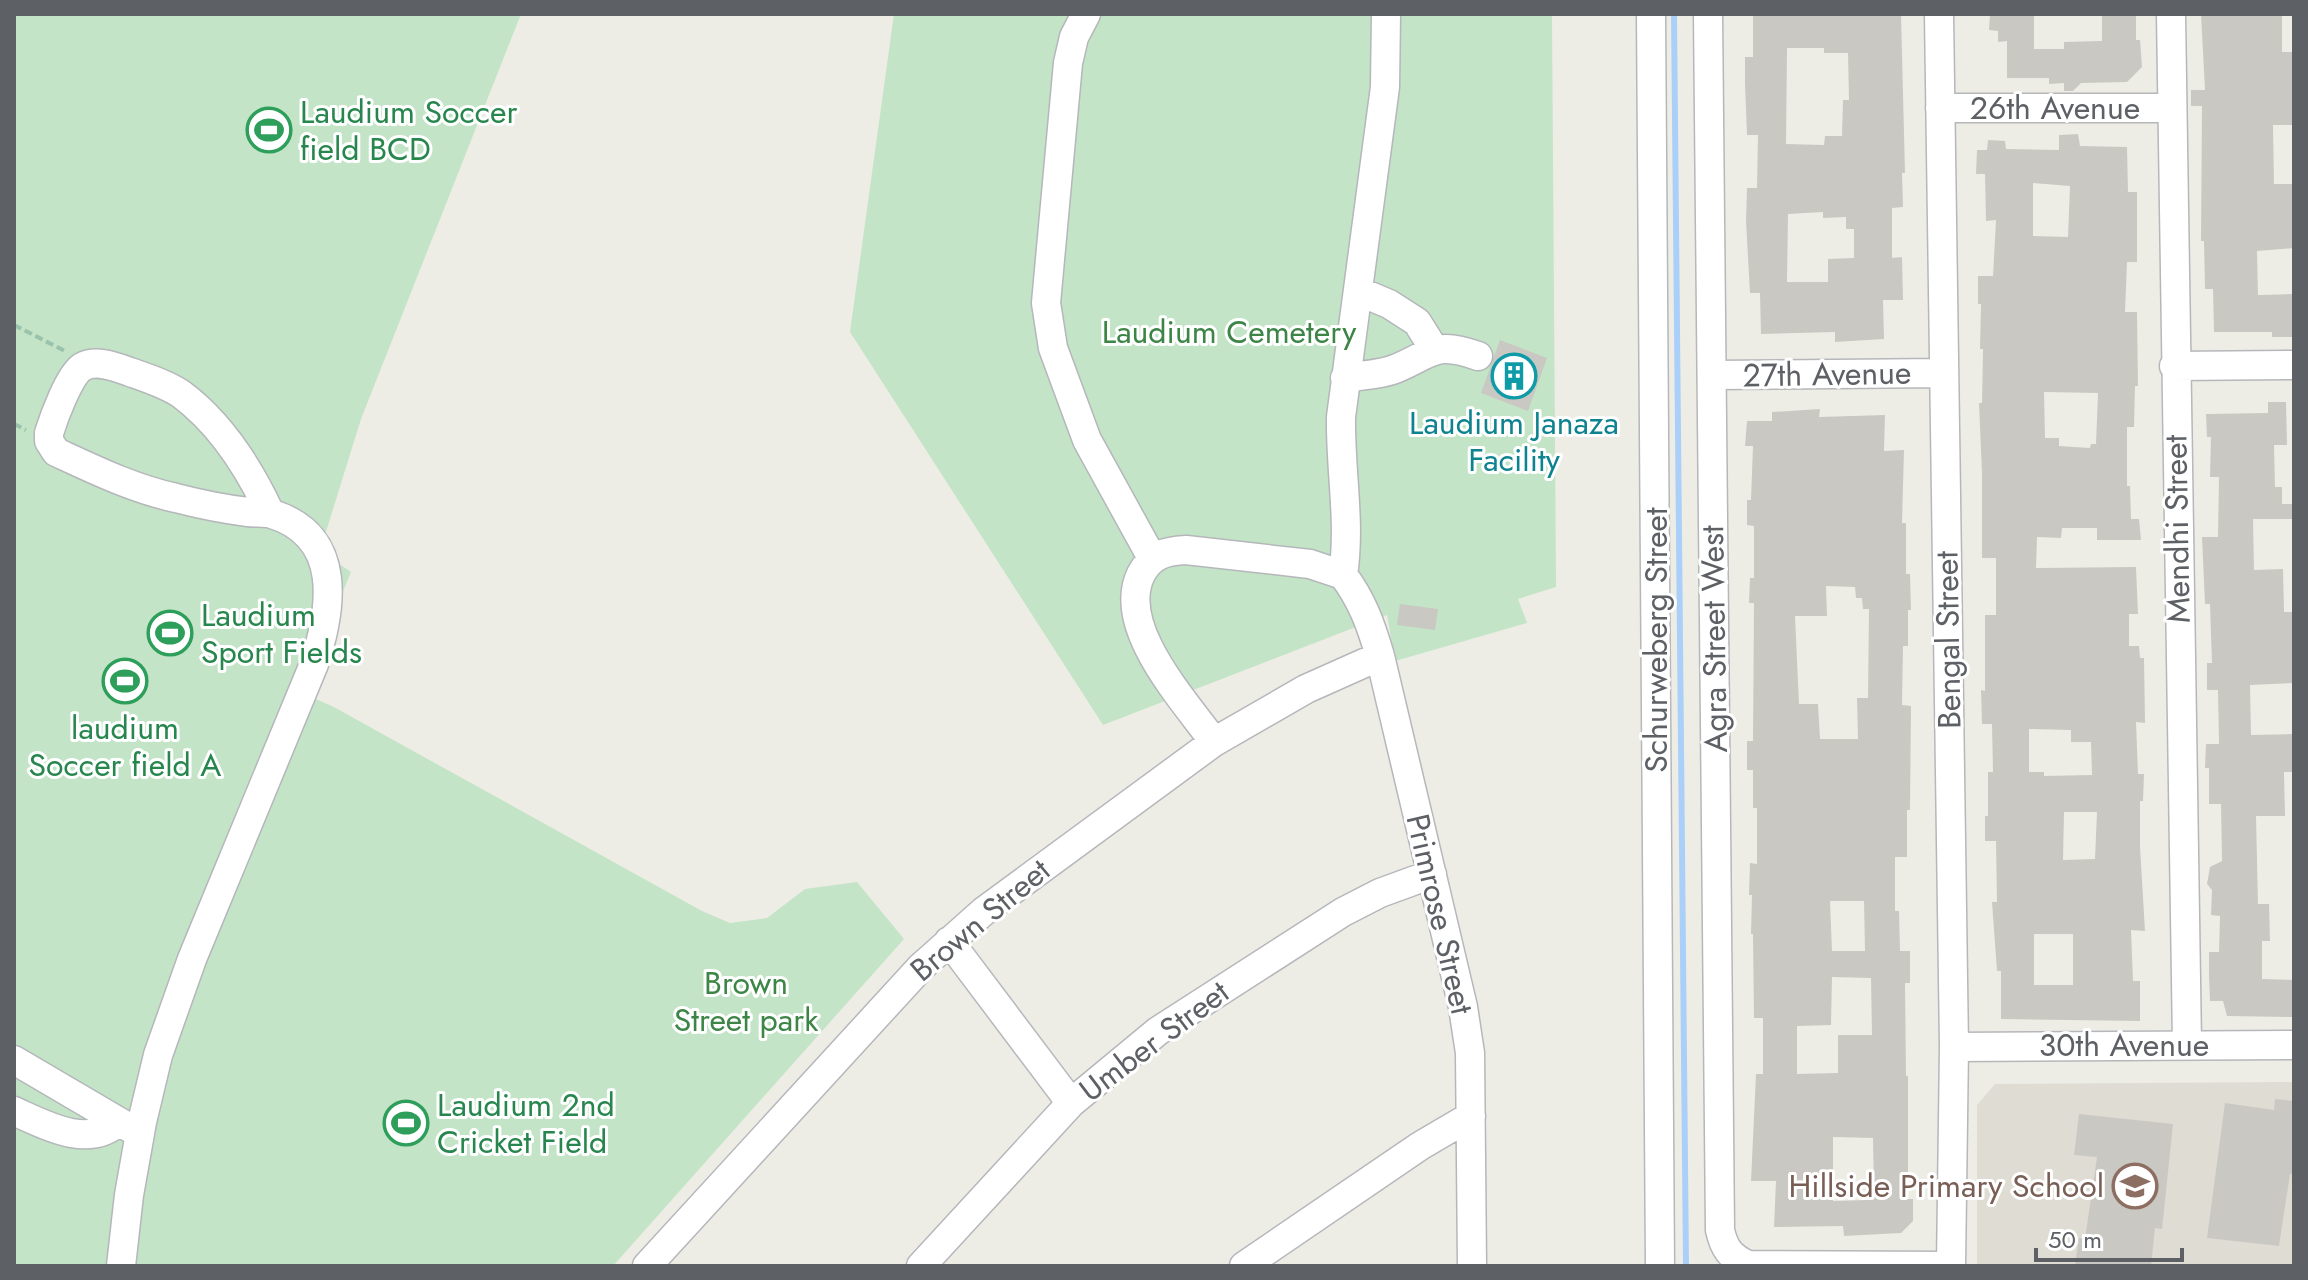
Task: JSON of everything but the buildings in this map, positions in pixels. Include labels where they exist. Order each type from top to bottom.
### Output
[{"type":"street","points":[[1086,14],[1074,37],[1068,63],[1046,303],[1053,348],[1087,440],[1152,558]]},
{"type":"street","points":[[1214,742],[1157,662],[1137,624],[1137,582],[1152,558],[1169,551],[1186,550],[1310,564],[1343,575],[1347,523],[1340,456],[1345,378],[1385,87],[1386,14]]},
{"type":"street","name":"Schurweberg Street","points":[[1651,14],[1660,1266]]},
{"type":"street","name":"Agra Street West","points":[[1708,14],[1719,1220],[1723,1245],[1734,1259],[1748,1265],[1951,1266]]},
{"type":"street","name":"Bengal Street","points":[[1939,14],[1954,1047],[1951,1266]]},
{"type":"street","name":"Mendhi Street","points":[[2171,14],[2174,366],[2187,1044]]},
{"type":"street","name":"26th Avenue","points":[[1940,108],[2170,108]]},
{"type":"street","points":[[1358,291],[1389,304],[1417,322],[1434,349]]},
{"type":"street","points":[[1345,378],[1393,370],[1434,349],[1461,350],[1478,356]]},
{"type":"street","points":[[121,1266],[129,1128],[192,959],[310,675],[327,621],[328,588],[320,553],[299,527],[270,513],[217,507],[151,492],[56,452],[49,441],[51,426],[73,377],[80,368],[90,364],[116,367],[180,393],[206,416],[241,461],[270,513]]},
{"type":"street","points":[[2174,366],[2294,365]]},
{"type":"street","name":"27th Avenue","points":[[1712,375],[1943,373]]},
{"type":"street","name":"Primrose Street","points":[[1343,575],[1370,621],[1380,656],[1463,1007],[1470,1053],[1472,1266]]},
{"type":"street","name":"Brown Street","points":[[647,1266],[911,977],[949,941],[1031,874],[1214,742],[1306,689],[1380,656]]},
{"type":"street","name":"Umber Street","points":[[921,1266],[1071,1103],[1158,1031],[1302,936],[1380,893],[1432,874]]},
{"type":"street","points":[[949,941],[1071,1103]]},
{"type":"street","name":"30th Avenue","points":[[1954,1047],[2294,1045]]},
{"type":"street","points":[[16,1066],[129,1128]]},
{"type":"street","points":[[14,1111],[66,1132],[97,1133],[129,1128]]},
{"type":"street","points":[[1244,1266],[1420,1146],[1471,1116]]},
{"type":"path","points":[[14,325],[90,364]]},
{"type":"shaded area","name":"Hillside Primary School","points":[[2294,1082],[2294,1266],[1977,1266],[1977,1105],[1995,1084]]},
{"type":"green space","name":"Laudium Sport Fields","points":[[14,14],[521,14],[361,419],[320,551],[351,572],[301,693],[332,706],[702,911],[730,923],[767,918],[805,889],[857,882],[904,939],[613,1266],[14,1266]]},
{"type":"green space","name":"Laudium Cemetery","points":[[894,14],[1552,14],[1556,587],[1518,599],[1527,623],[1395,661],[1387,615],[1103,725],[850,332]]},
{"type":"waterway","points":[[1674,14],[1686,1266]]},
{"type":"place","name":"Laudium Soccer field BCD","points":[[269,130]]},
{"type":"place","name":"Laudium Janaza Facility","points":[[1514,376]]},
{"type":"place","name":"Laudium Sport Fields","points":[[170,633]]},
{"type":"place","name":"laudium Soccer field A","points":[[125,681]]},
{"type":"place","name":"Laudium 2nd Cricket Field","points":[[406,1123]]},
{"type":"place","name":"Hillside Primary School","points":[[2135,1186]]},
{"type":"park label","name":"Brown Street park","points":[[746,1002]]}]
